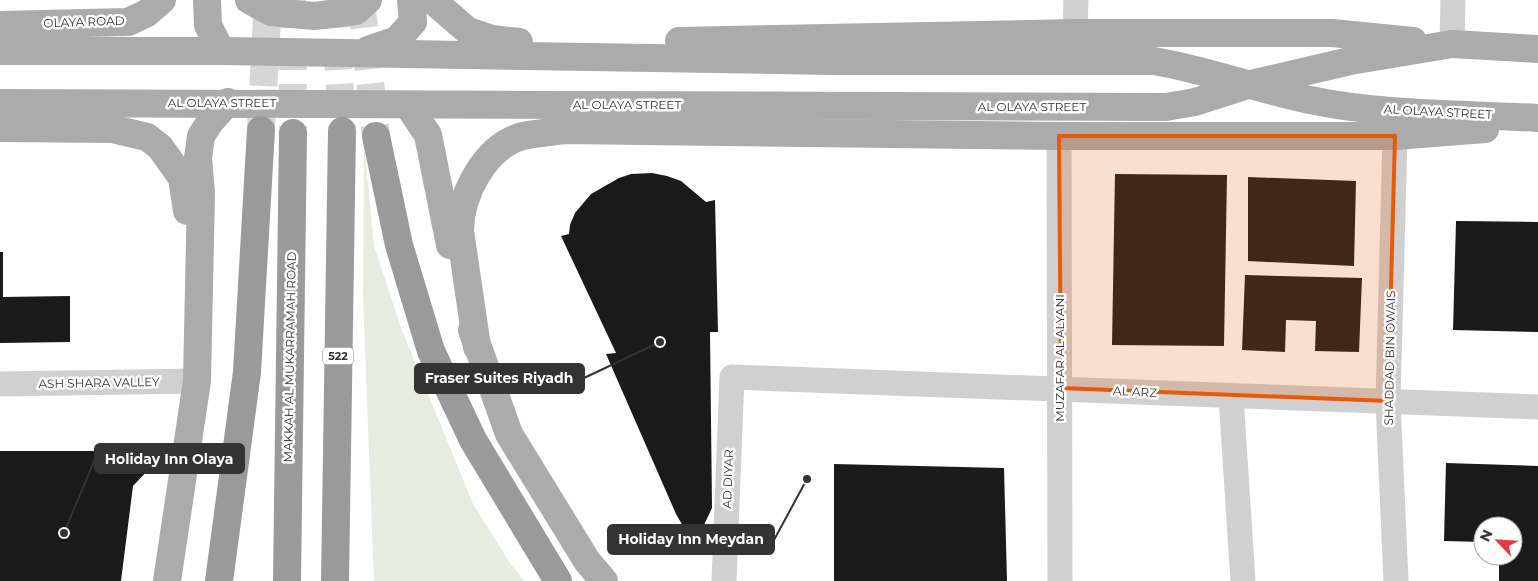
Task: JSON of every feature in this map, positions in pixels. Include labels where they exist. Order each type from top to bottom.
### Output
[{"type":"highway","points":[[234,581],[261,130]]},
{"type":"highway","name":"522","points":[[335,581],[342,132]]},
{"type":"highway","name":"MAKKAH AL MUKARRAMAH ROAD","points":[[287,581],[293,133]]},
{"type":"highway","points":[[376,136],[399,244],[431,351],[473,440],[558,581]]},
{"type":"highway","points":[[219,581],[247,372]]},
{"type":"highway","points":[[336,457],[346,581]]},
{"type":"main road","name":"OLAYA ROAD","points":[[0,25],[128,22],[147,12],[162,0]]},
{"type":"main road","points":[[207,0],[208,25],[221,50]]},
{"type":"main road","points":[[250,0],[271,12],[314,16],[356,11],[368,0]]},
{"type":"main road","points":[[357,54],[396,40],[413,22],[411,0]]},
{"type":"main road","points":[[432,0],[468,31],[492,39],[521,42],[1075,33],[1332,33],[1452,44]]},
{"type":"main road","name":"AL OLAYA STREET","points":[[0,103],[228,102],[408,105],[1166,107],[1195,102],[1251,84],[1350,61],[1452,44],[1538,50]]},
{"type":"main road","name":"AL OLAYA STREET","points":[[0,51],[221,50],[357,54],[834,61],[1154,61],[1185,66],[1309,100],[1354,107],[1538,118]]},
{"type":"main road","points":[[167,581],[198,381],[201,193],[198,158],[201,136],[210,122],[228,102]]},
{"type":"main road","points":[[408,105],[428,135],[443,216],[477,347],[509,434],[587,561],[604,581]]},
{"type":"main road","points":[[477,347],[460,231],[460,214],[467,195],[493,153],[522,136],[566,130],[1059,136],[1395,136],[1538,126]]},
{"type":"main road","points":[[0,128],[114,129],[147,137],[160,147],[182,178],[199,301]]},
{"type":"street","points":[[1075,33],[1076,0]]},
{"type":"street","points":[[1452,44],[1453,0]]},
{"type":"street","name":"MUZAFAR AL ALYANI","points":[[1059,136],[1060,581]]},
{"type":"street","name":"SHADDAD BIN OWAIS","points":[[1395,136],[1388,400],[1396,581]]},
{"type":"street","name":"AL ARZ","points":[[732,377],[1538,407]]},
{"type":"street","name":"AD DIYAR","points":[[724,581],[732,377]]},
{"type":"street","name":"ASH SHARA VALLEY","points":[[0,384],[198,381]]},
{"type":"street","points":[[1231,397],[1243,581]]},
{"type":"highlighted area","points":[[1059,136],[1395,136],[1388,401],[1061,388]]},
{"type":"shaded area","points":[[364,145],[374,246],[401,328],[473,504],[510,563],[524,581],[374,581],[363,294]]},
{"type":"building","points":[[652,173],[681,181],[706,202],[715,200],[718,332],[710,332],[712,508],[703,527],[691,530],[683,526],[676,514],[606,354],[616,353],[561,236],[569,234],[570,225],[575,213],[591,194],[619,178],[631,174]]},
{"type":"building","points":[[1115,174],[1227,175],[1224,346],[1112,345]]},
{"type":"building","points":[[1248,177],[1356,181],[1354,266],[1248,261]]},
{"type":"building","points":[[1456,221],[1538,222],[1538,332],[1453,330]]},
{"type":"building","points":[[0,252],[3,252],[3,297],[70,296],[70,342],[0,343]]},
{"type":"building","points":[[1245,275],[1362,278],[1359,352],[1315,351],[1316,321],[1286,320],[1285,352],[1242,350]]},
{"type":"building","points":[[0,451],[166,451],[133,486],[121,581],[0,581]]},
{"type":"building","points":[[1446,463],[1538,466],[1538,581],[1499,581],[1499,566],[1523,566],[1523,516],[1473,516],[1473,542],[1444,541]]},
{"type":"building","points":[[834,464],[1004,468],[1007,581],[834,581]]},
{"type":"tunnel","points":[[261,128],[268,0]]},
{"type":"tunnel","points":[[292,0],[293,128]]},
{"type":"tunnel","points":[[335,0],[342,127]]},
{"type":"tunnel","points":[[361,0],[376,136]]},
{"type":"place","name":"Fraser Suites Riyadh","points":[[660,342]]},
{"type":"place","name":"Holiday Inn Meydan","points":[[807,479]]},
{"type":"place","name":"Holiday Inn Olaya","points":[[64,533]]}]
